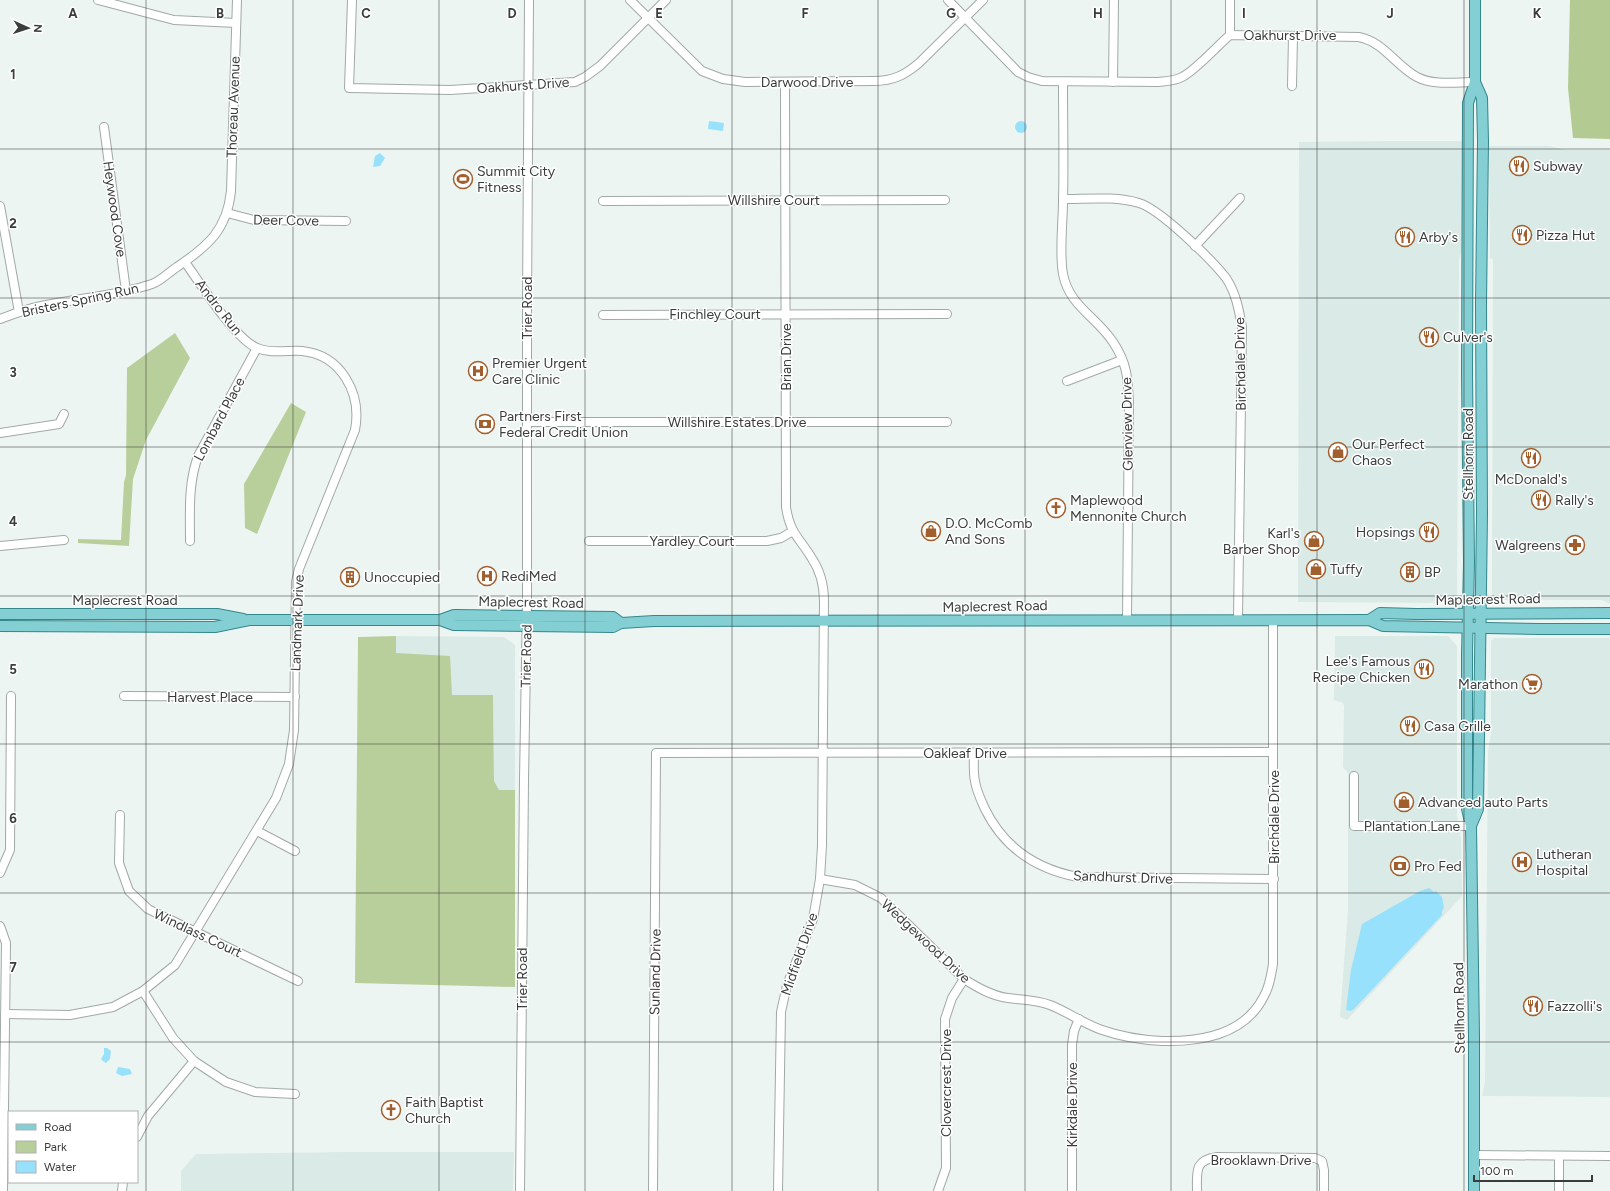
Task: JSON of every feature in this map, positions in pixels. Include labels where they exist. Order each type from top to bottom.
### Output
[{"type":"main road","name":"Stellhorn Road","points":[[1474,1191],[1471,826],[1467,809],[1468,103],[1475,82],[1475,0]]},
{"type":"main road","name":"Stellhorn Road","points":[[1471,826],[1478,809],[1482,477],[1481,304],[1483,141],[1482,98],[1475,82]]},
{"type":"main road","name":"Maplecrest Road","points":[[1369,620],[1380,613],[1610,613]]},
{"type":"main road","name":"Maplecrest Road","points":[[0,614],[217,614],[249,620],[440,620],[454,615],[526,615],[613,617],[621,623]]},
{"type":"main road","name":"Maplecrest Road","points":[[440,620],[454,625],[526,627],[613,627],[621,623],[654,621],[824,622],[1238,619],[1369,620],[1380,626],[1610,629]]},
{"type":"main road","name":"Maplecrest Road","points":[[0,626],[215,627],[249,620]]},
{"type":"street","points":[[98,0],[174,20],[236,23]]},
{"type":"street","name":"Thoreau Avenue","points":[[227,213],[230,205],[231,191],[237,0]]},
{"type":"street","name":"Oakhurst Drive","points":[[352,0],[349,88],[450,90],[574,82],[585,77],[600,66],[666,0]]},
{"type":"street","name":"Trier Road","points":[[520,1191],[528,422],[529,0]]},
{"type":"street","name":"Darwood Drive","points":[[630,0],[696,65],[710,75],[733,82],[878,81],[895,79],[919,63],[982,0]]},
{"type":"street","name":"Oakhurst Drive","points":[[948,0],[1018,72],[1042,81],[1171,81],[1183,77],[1230,35],[1347,35],[1368,39],[1378,44],[1417,77],[1438,83],[1475,82]]},
{"type":"street","points":[[1113,82],[1114,0]]},
{"type":"street","points":[[1230,0],[1230,35]]},
{"type":"street","points":[[1292,86],[1293,36]]},
{"type":"street","name":"Brian Drive","points":[[785,82],[786,507],[788,520],[793,531],[812,557],[824,586],[824,622]]},
{"type":"street","name":"Glenview Drive","points":[[1063,82],[1063,274],[1069,292],[1078,306],[1112,341],[1127,372],[1129,403],[1127,620]]},
{"type":"street","name":"Heywood Cove","points":[[104,127],[126,291]]},
{"type":"street","points":[[1195,246],[1240,198]]},
{"type":"street","name":"Birchdale Drive","points":[[1063,199],[1124,200],[1141,204],[1155,211],[1195,246],[1226,278],[1239,308],[1242,327],[1238,619]]},
{"type":"street","name":"Willshire Court","points":[[602,201],[945,200]]},
{"type":"street","points":[[0,206],[19,312]]},
{"type":"street","name":"Deer Cove","points":[[227,213],[254,220],[346,221]]},
{"type":"street","name":"Bristers Spring Run","points":[[0,319],[39,306],[126,291],[154,283],[205,247],[216,235],[227,213]]},
{"type":"street","name":"Andro Run","points":[[185,262],[239,335],[257,348]]},
{"type":"street","name":"Finchley Court","points":[[603,314],[946,314]]},
{"type":"street","name":"Lombard Place","points":[[190,540],[190,489],[194,466],[257,348]]},
{"type":"street","name":"Landmark Drive","points":[[5,1014],[70,1015],[113,1007],[143,990],[175,965],[276,798],[289,764],[294,730],[295,620],[296,582],[298,569],[355,430],[357,420],[352,389],[349,381],[329,360],[301,351],[278,352],[257,348]]},
{"type":"street","points":[[1067,381],[1122,360]]},
{"type":"street","points":[[0,433],[59,424],[64,414]]},
{"type":"street","name":"Willshire Estates Drive","points":[[528,422],[947,422]]},
{"type":"street","name":"Yardley Court","points":[[589,541],[767,541],[781,538],[793,531]]},
{"type":"street","points":[[0,546],[64,540]]},
{"type":"street","name":"Birchdale Drive","points":[[1255,1010],[1264,997],[1270,982],[1273,964],[1273,620]]},
{"type":"street","name":"Midfield Drive","points":[[778,1191],[781,1012],[787,985],[813,919],[820,879],[822,845],[824,622]]},
{"type":"street","points":[[0,873],[10,850],[11,696]]},
{"type":"street","name":"Harvest Place","points":[[124,696],[295,697]]},
{"type":"street","name":"Oakleaf Drive","points":[[656,753],[1274,752]]},
{"type":"street","name":"Sunland Drive","points":[[652,1191],[656,753]]},
{"type":"street","name":"Sandhurst Drive","points":[[974,753],[975,781],[980,799],[991,821],[1007,841],[1017,850],[1028,859],[1050,870],[1078,877],[1274,879]]},
{"type":"street","name":"Plantation Lane","points":[[1354,776],[1354,826],[1471,826]]},
{"type":"street","name":"Windlass Court","points":[[120,815],[120,862],[129,891],[148,909],[298,981]]},
{"type":"street","points":[[257,831],[295,852]]},
{"type":"street","name":"Wedgewood Drive","points":[[820,879],[855,885],[881,898],[964,979],[978,988],[1007,998],[1037,1001],[1050,1005],[1102,1030],[1140,1040],[1194,1040],[1227,1032],[1242,1023],[1255,1010]]},
{"type":"street","points":[[0,926],[6,943],[3,1191]]},
{"type":"street","name":"Clovercrest Drive","points":[[938,1191],[946,1168],[945,1020],[952,998],[964,979]]},
{"type":"street","points":[[143,990],[173,1038],[194,1061],[226,1082],[256,1092],[295,1094]]},
{"type":"street","name":"Kirkdale Drive","points":[[1072,1191],[1071,1059],[1074,1031],[1079,1019]]},
{"type":"street","points":[[138,1136],[148,1116],[194,1061]]},
{"type":"street","points":[[1474,1155],[1610,1156]]},
{"type":"street","points":[[1559,1156],[1559,1191]]},
{"type":"street","name":"Brooklawn Drive","points":[[1197,1191],[1198,1169],[1201,1162],[1208,1158],[1217,1157],[1315,1158],[1322,1161],[1324,1170],[1324,1191]]},
{"type":"shaded area","points":[[1462,141],[1462,250],[1459,259],[1457,600],[1455,603],[1298,602],[1299,142]]},
{"type":"shaded area","points":[[1489,146],[1549,146],[1565,150],[1610,150],[1610,604],[1602,600],[1499,600],[1493,597],[1492,594],[1493,259],[1490,258]]},
{"type":"shaded area","points":[[396,636],[504,637],[515,645],[515,790],[499,790],[494,781],[493,695],[452,695],[396,653]]},
{"type":"shaded area","points":[[1335,636],[1448,636],[1457,646],[1457,814],[1461,839],[1462,896],[1347,1020],[1340,1017],[1348,909],[1348,773],[1343,767],[1344,706],[1343,703],[1334,700]]},
{"type":"shaded area","points":[[1494,638],[1610,638],[1610,1097],[1482,1096],[1485,1082],[1488,752],[1491,733],[1491,641]]},
{"type":"shaded area","points":[[514,1152],[513,1191],[181,1191],[181,1171],[196,1154]]},
{"type":"green space","points":[[1570,0],[1610,0],[1610,139],[1573,138],[1568,88]]},
{"type":"green space","points":[[175,333],[190,358],[146,440],[133,479],[129,546],[78,543],[78,539],[121,540],[124,482],[126,475],[127,368]]},
{"type":"green space","points":[[291,403],[306,412],[257,534],[245,528],[244,484]]},
{"type":"green space","points":[[396,636],[396,653],[450,656],[452,695],[493,695],[494,781],[499,790],[515,790],[515,987],[355,983],[358,637]]},
{"type":"water","points":[[709,121],[724,123],[723,131],[708,129]]},
{"type":"water","points":[[1021,121],[1025,123],[1027,127],[1025,131],[1021,133],[1017,131],[1015,127],[1017,123]]},
{"type":"water","points":[[380,153],[385,158],[380,166],[373,167],[375,156]]},
{"type":"water","points":[[1429,888],[1434,892],[1436,891],[1442,897],[1444,908],[1442,915],[1354,1009],[1351,1011],[1346,1010],[1351,970],[1362,924],[1420,891]]},
{"type":"water","points":[[104,1048],[111,1051],[110,1059],[106,1063],[101,1059],[104,1054]]},
{"type":"water","points":[[118,1067],[130,1069],[132,1074],[122,1076],[116,1073]]},
{"type":"place","name":"Subway","points":[[1519,166]]},
{"type":"place","name":"Summit City Fitness","points":[[463,179]]},
{"type":"place","name":"Pizza Hut","points":[[1522,235]]},
{"type":"place","name":"Arby's","points":[[1405,237]]},
{"type":"place","name":"Culver's","points":[[1429,337]]},
{"type":"place","name":"Premier Urgent Care Clinic","points":[[478,371]]},
{"type":"place","name":"Partners First Federal Credit Union","points":[[485,424]]},
{"type":"place","name":"Our Perfect Chaos","points":[[1338,452]]},
{"type":"place","name":"McDonald's","points":[[1531,458]]},
{"type":"place","name":"Rally's","points":[[1541,500]]},
{"type":"place","name":"Maplewood Mennonite Church","points":[[1056,508]]},
{"type":"place","name":"D.O. McComb And Sons","points":[[931,531]]},
{"type":"place","name":"Hopsings","points":[[1429,532]]},
{"type":"place","name":"Karl's Barber Shop","points":[[1314,541]]},
{"type":"place","name":"Walgreens","points":[[1575,545]]},
{"type":"place","name":"Tuffy","points":[[1316,569]]},
{"type":"place","name":"BP","points":[[1410,572]]},
{"type":"place","name":"RediMed","points":[[487,576]]},
{"type":"place","name":"Unoccupied","points":[[350,577]]},
{"type":"place","name":"Lee's Famous Recipe Chicken","points":[[1424,669]]},
{"type":"place","name":"Marathon","points":[[1532,684]]},
{"type":"place","name":"Casa Grille","points":[[1410,726]]},
{"type":"place","name":"Advanced auto Parts","points":[[1404,802]]},
{"type":"place","name":"Lutheran Hospital","points":[[1522,862]]},
{"type":"place","name":"Pro Fed","points":[[1400,866]]},
{"type":"place","name":"Fazzolli's","points":[[1533,1006]]},
{"type":"place","name":"Faith Baptist Church","points":[[391,1110]]}]
